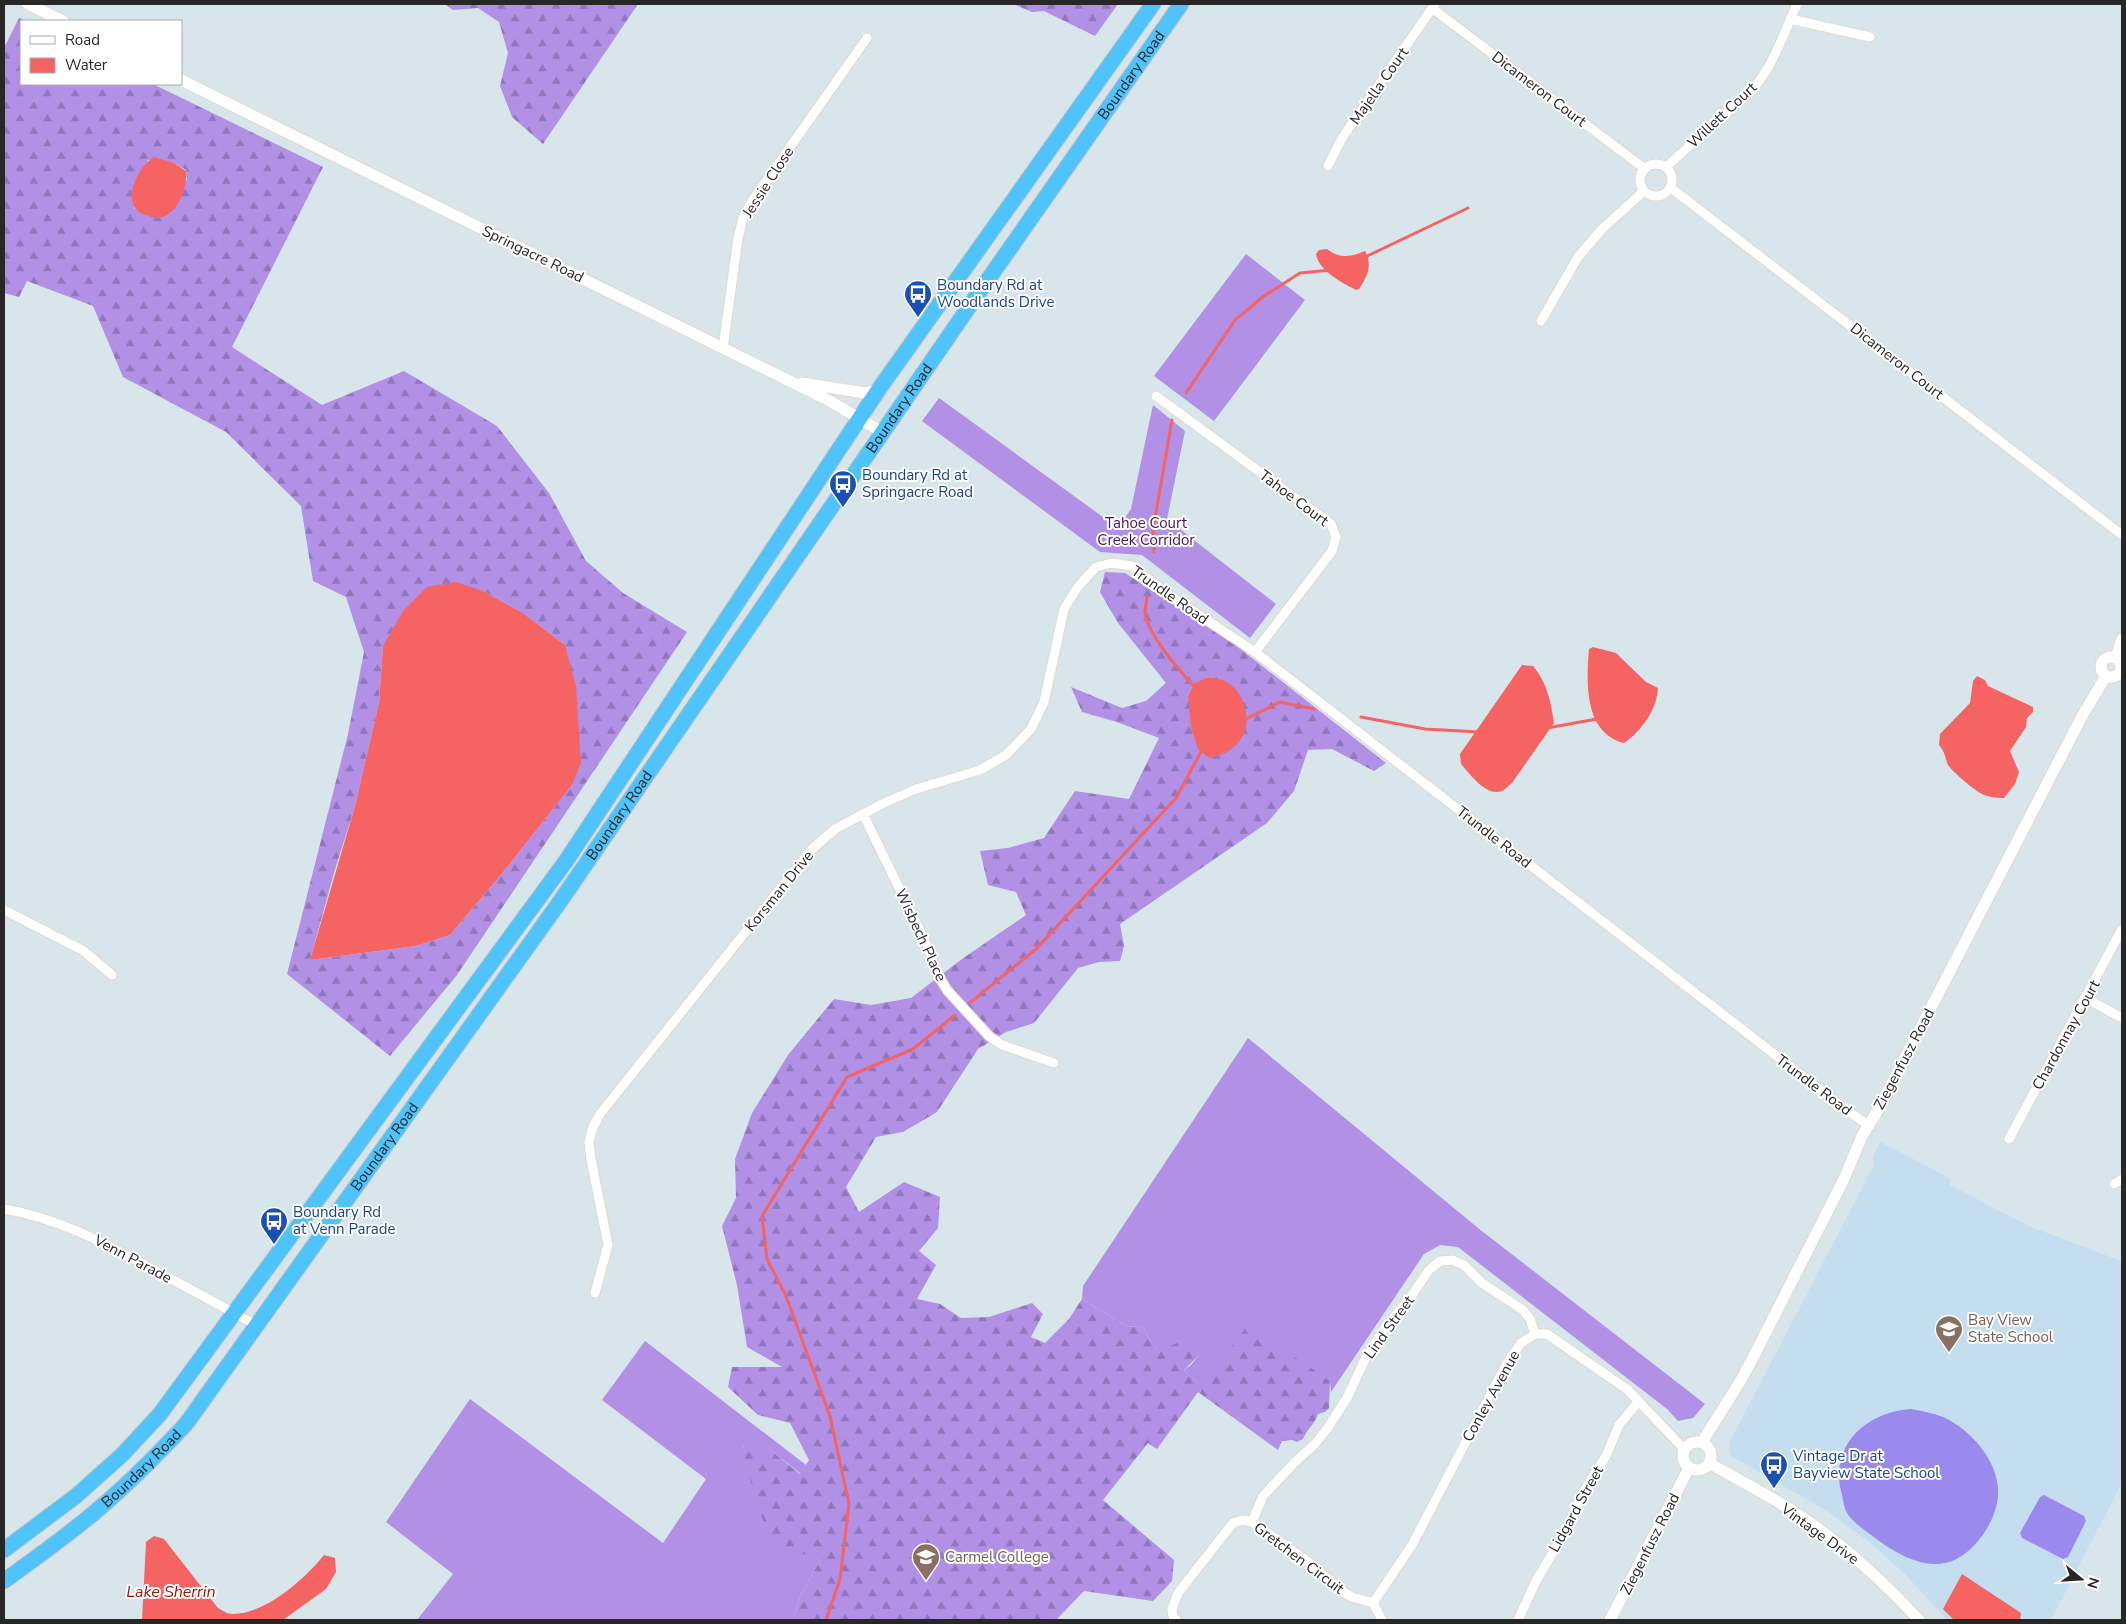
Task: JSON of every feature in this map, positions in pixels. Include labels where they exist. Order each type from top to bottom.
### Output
[{"type":"highway","name":"Boundary Road","points":[[4,1550],[76,1496],[122,1455],[160,1414],[566,861],[859,418],[1152,4]]},
{"type":"highway","name":"Boundary Road","points":[[4,1581],[101,1507],[186,1424],[559,903],[882,432],[1182,4]]},
{"type":"street","points":[[28,4],[61,20]]},
{"type":"street","name":"Willett Court","points":[[1666,167],[1753,89],[1772,62],[1798,4]]},
{"type":"street","name":"Majella Court","points":[[1328,166],[1342,138],[1434,6]]},
{"type":"street","name":"Dicameron Court","points":[[1434,6],[1644,169]]},
{"type":"street","points":[[1790,19],[1870,37]]},
{"type":"street","name":"Jessie Close","points":[[723,348],[738,238],[743,218],[752,201],[867,38]]},
{"type":"street","name":"Springacre Road","points":[[182,80],[830,401],[882,432]]},
{"type":"street","points":[[1657,164],[1666,167],[1672,176],[1671,188],[1665,194],[1656,197],[1644,191],[1640,182],[1644,169],[1657,164]]},
{"type":"street","name":"Dicameron Court","points":[[1671,188],[2122,535]]},
{"type":"street","points":[[1541,321],[1578,257],[1603,228],[1644,191]]},
{"type":"street","points":[[788,381],[865,393],[879,389]]},
{"type":"street","name":"Tahoe Court","points":[[1156,396],[1331,524],[1336,537],[1332,551],[1255,652]]},
{"type":"street","name":"Trundle Road","points":[[1112,563],[1132,566],[1169,595],[1255,652],[1829,1097],[1868,1125]]},
{"type":"street","name":"Korsman Drive","points":[[595,1293],[608,1245],[590,1159],[589,1142],[593,1127],[600,1114],[810,850],[835,829],[916,789],[980,770],[1006,755],[1031,729],[1044,702],[1064,609],[1077,588],[1096,567],[1112,563]]},
{"type":"street","points":[[2116,657],[2107,657],[2102,662],[2101,669],[2106,676],[2113,677],[2121,674],[2121,666],[2116,657],[2122,639]]},
{"type":"street","name":"Ziegenfusz Road","points":[[1702,1442],[1741,1380],[1760,1344],[1844,1179],[1868,1125],[1928,1015],[2081,718],[2106,676]]},
{"type":"street","name":"Wisbech Place","points":[[864,814],[925,941],[938,975],[947,990],[989,1036],[1002,1045],[1054,1063]]},
{"type":"street","points":[[4,910],[84,951],[112,975]]},
{"type":"street","name":"Chardonnay Court","points":[[2009,1139],[2122,930]]},
{"type":"street","points":[[2085,998],[2122,1018]]},
{"type":"street","points":[[2114,1184],[2122,1179]]},
{"type":"street","name":"Venn Parade","points":[[4,1209],[22,1212],[61,1224],[95,1238],[256,1325]]},
{"type":"street","name":"Lind Street","points":[[1252,1522],[1263,1496],[1314,1445],[1327,1429],[1347,1398],[1366,1358],[1385,1328],[1410,1298],[1429,1270],[1440,1261],[1452,1260],[1464,1265],[1482,1283],[1523,1310],[1530,1319],[1535,1334]]},
{"type":"street","points":[[1535,1334],[1546,1334],[1555,1338],[1567,1350],[1616,1380],[1628,1390],[1684,1449]]},
{"type":"street","name":"Conley Avenue","points":[[1372,1603],[1412,1545],[1506,1364],[1521,1343],[1535,1334]]},
{"type":"street","name":"Lidgard Street","points":[[1518,1620],[1536,1581],[1565,1532],[1584,1491],[1606,1456],[1618,1425],[1638,1402]]},
{"type":"street","points":[[1691,1442],[1702,1442],[1710,1451],[1709,1463],[1699,1470],[1689,1468],[1683,1460],[1684,1449],[1691,1442]]},
{"type":"street","name":"Vintage Drive","points":[[1709,1463],[1798,1514],[1846,1549],[1876,1575],[1919,1620]]},
{"type":"street","name":"Ziegenfusz Road","points":[[1610,1620],[1689,1468]]},
{"type":"street","name":"Gretchen Circuit","points":[[1176,1620],[1172,1609],[1178,1593],[1233,1523],[1244,1520],[1252,1522],[1314,1566],[1340,1590],[1352,1597],[1372,1603]]},
{"type":"street","points":[[1372,1603],[1382,1620]]},
{"type":"shaded area","name":"Bay View State School","points":[[1880,1142],[1950,1178],[1950,1185],[2029,1226],[2121,1261],[2122,1483],[2051,1620],[1947,1620],[1904,1573],[1869,1542],[1827,1511],[1731,1456],[1730,1441],[1874,1165],[1873,1157]]},
{"type":"shaded area","points":[[1911,1409],[1943,1417],[1964,1430],[1974,1439],[1990,1461],[1998,1485],[1995,1509],[1991,1521],[1982,1536],[1966,1553],[1940,1564],[1927,1564],[1901,1555],[1864,1530],[1846,1511],[1839,1478],[1840,1462],[1846,1447],[1854,1435],[1865,1425],[1879,1417]]},
{"type":"shaded area","points":[[2044,1495],[2084,1516],[2086,1521],[2068,1557],[2063,1559],[2022,1538],[2020,1533],[2040,1497]]},
{"type":"green space","points":[[445,4],[638,4],[543,144],[512,117],[500,86],[508,53],[499,22],[478,8],[453,10]]},
{"type":"green space","points":[[1013,4],[1118,4],[1095,36],[1044,11],[1032,12]]},
{"type":"green space","points":[[19,18],[23,20],[20,20],[20,85],[155,85],[323,167],[232,347],[322,405],[404,371],[497,426],[549,493],[586,561],[623,593],[687,632],[457,975],[390,1056],[287,974],[348,734],[364,652],[346,597],[313,581],[301,506],[226,432],[123,377],[93,306],[27,281],[19,297],[4,293],[4,48]],"holes":[[[148,160],[174,163],[186,170],[187,180],[134,209]],[[483,591],[523,613],[565,645],[572,785],[500,876],[450,935],[416,946],[310,960],[355,806],[379,703],[383,646]]]},
{"type":"green space","points":[[1246,254],[1305,300],[1214,421],[1154,376]]},
{"type":"green space","name":"Tahoe Court Creek Corridor","points":[[939,398],[1118,528],[1131,509],[1153,405],[1185,431],[1167,519],[1276,604],[1250,638],[1142,555],[1100,552],[922,421]]},
{"type":"green space","points":[[1105,572],[1125,573],[1238,647],[1386,763],[1374,771],[1332,749],[1308,750],[1294,791],[1267,823],[1120,924],[1124,946],[1120,961],[1099,962],[1078,968],[1034,1023],[1006,1032],[978,1049],[937,1112],[903,1132],[876,1137],[846,1187],[859,1212],[904,1182],[940,1197],[938,1228],[919,1251],[936,1265],[917,1299],[940,1304],[961,1318],[989,1317],[1032,1303],[1043,1314],[1031,1337],[1045,1343],[1069,1319],[1082,1299],[1126,1326],[1143,1327],[1159,1351],[1177,1343],[1199,1355],[1184,1370],[1198,1383],[1198,1391],[1248,1325],[1330,1381],[1329,1408],[1325,1412],[1318,1414],[1303,1439],[1297,1442],[1292,1440],[1282,1441],[1278,1450],[1198,1392],[1157,1449],[1148,1443],[1103,1500],[1174,1560],[1172,1581],[1153,1601],[1084,1591],[1056,1620],[793,1620],[800,1597],[820,1560],[782,1545],[771,1535],[755,1496],[743,1444],[773,1452],[800,1474],[809,1460],[790,1423],[758,1415],[728,1387],[732,1367],[782,1367],[747,1347],[737,1285],[722,1226],[736,1198],[735,1159],[752,1113],[788,1055],[834,999],[871,1005],[911,998],[962,959],[1026,915],[1016,892],[988,885],[980,851],[1008,848],[1044,838],[1075,791],[1129,799],[1159,738],[1117,722],[1082,712],[1071,687],[1122,708],[1146,701],[1166,683],[1118,623],[1100,592]]},
{"type":"green space","points":[[1248,1038],[1478,1228],[1705,1404],[1693,1418],[1678,1421],[1667,1409],[1458,1247],[1440,1245],[1424,1254],[1331,1392],[1330,1381],[1198,1392],[1198,1383],[1184,1370],[1199,1355],[1159,1351],[1143,1327],[1126,1326],[1082,1299],[1083,1286]]},
{"type":"green space","points":[[645,1341],[806,1465],[801,1474],[773,1452],[743,1445],[762,1517],[776,1541],[820,1560],[800,1597],[793,1620],[417,1620],[453,1574],[386,1522],[470,1399],[663,1543],[706,1479],[602,1400]]},
{"type":"water","points":[[154,157],[174,163],[186,171],[185,185],[177,206],[159,218],[142,214],[137,210],[132,201],[134,183],[142,168]]},
{"type":"water","points":[[1327,249],[1341,256],[1355,255],[1365,251],[1369,266],[1359,289],[1356,290],[1338,280],[1321,265],[1316,254],[1319,250]]},
{"type":"water","points":[[456,582],[483,591],[523,613],[565,645],[576,686],[581,763],[572,785],[500,876],[450,935],[416,946],[310,960],[355,806],[379,703],[383,646],[403,611],[427,587]]},
{"type":"water","points":[[1593,647],[1616,653],[1646,682],[1658,688],[1652,711],[1637,732],[1624,743],[1611,737],[1601,729],[1590,705],[1588,662],[1589,649]]},
{"type":"water","points":[[1522,665],[1533,666],[1542,679],[1550,700],[1554,723],[1512,783],[1502,791],[1490,791],[1479,784],[1461,764],[1460,754]]},
{"type":"water","points":[[1977,676],[1985,680],[1988,686],[2033,707],[2033,712],[2027,718],[2026,727],[2010,751],[2019,772],[2015,784],[2004,798],[1983,794],[1967,783],[1949,766],[1939,745],[1940,734],[1970,703],[1973,681]]},
{"type":"water","points":[[1206,678],[1222,680],[1236,689],[1241,697],[1246,714],[1245,731],[1238,743],[1227,752],[1209,758],[1198,749],[1191,727],[1188,697],[1194,684]]},
{"type":"water","name":"Lake Sherrin","points":[[154,1536],[164,1539],[218,1608],[230,1614],[244,1613],[257,1609],[283,1594],[324,1555],[335,1558],[336,1572],[326,1589],[283,1620],[142,1620],[146,1542]]},
{"type":"water","points":[[1962,1574],[2021,1613],[2020,1620],[1954,1620],[1943,1609]]},
{"type":"waterway","points":[[1365,257],[1468,208]]},
{"type":"waterway","points":[[1186,393],[1235,320],[1264,296],[1300,273],[1331,270]]},
{"type":"waterway","points":[[1154,552],[1153,530],[1172,420]]},
{"type":"waterway","points":[[1147,596],[1145,612],[1152,631],[1174,663],[1197,689]]},
{"type":"waterway","points":[[1244,720],[1280,702],[1314,709]]},
{"type":"waterway","points":[[1361,717],[1425,729],[1479,732]]},
{"type":"waterway","points":[[1547,728],[1597,719]]},
{"type":"waterway","points":[[971,1002],[1036,949],[1176,798],[1203,748]]},
{"type":"waterway","points":[[826,1620],[840,1579],[849,1504],[830,1416],[786,1296],[767,1259],[762,1216],[847,1077],[913,1049],[955,1015]]},
{"type":"place","name":"Boundary Rd at Woodlands Drive","points":[[918,318]]},
{"type":"place","name":"Boundary Rd at Springacre Road","points":[[843,508]]},
{"type":"place","name":"Boundary Rd at Venn Parade","points":[[274,1245]]},
{"type":"place","name":"Bay View State School","points":[[1949,1353]]},
{"type":"place","name":"Vintage Dr at Bayview State School","points":[[1774,1489]]},
{"type":"place","name":"Carmel College","points":[[926,1581]]}]
